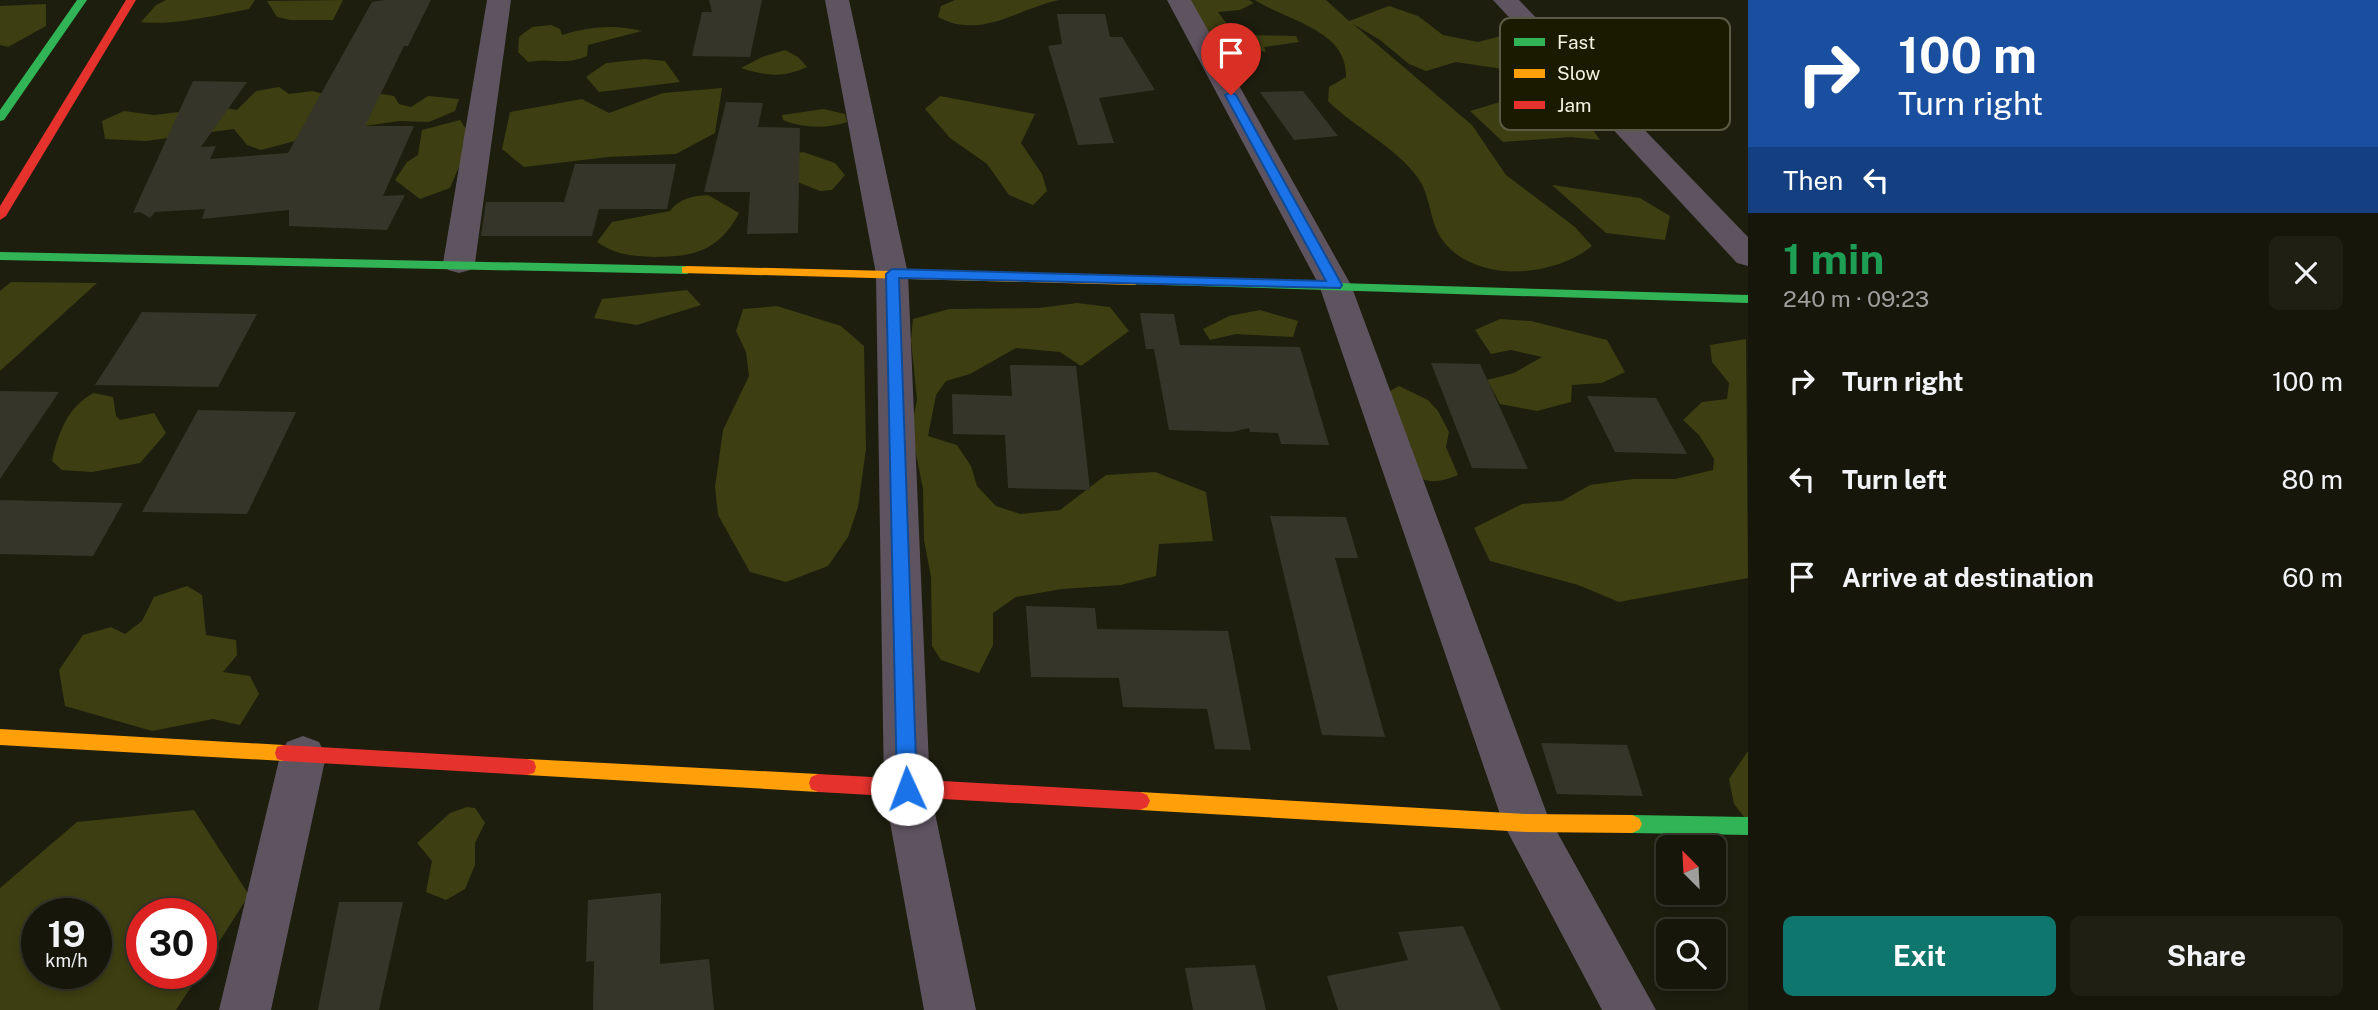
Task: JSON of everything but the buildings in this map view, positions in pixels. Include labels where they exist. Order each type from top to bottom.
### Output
[{"type":"street","points":[[0,118],[10,89],[82,0]]},
{"type":"street","points":[[0,216],[131,0]]},
{"type":"street","points":[[459,263],[499,0]]},
{"type":"street","points":[[838,0],[892,274],[907,789],[950,1010]]},
{"type":"street","points":[[1179,0],[1335,285],[1527,823],[1630,1010]]},
{"type":"street","points":[[1505,0],[1522,18]]},
{"type":"street","points":[[1628,130],[1748,256]]},
{"type":"street","points":[[0,256],[459,263],[1335,285],[1748,299]]},
{"type":"street","points":[[0,737],[1527,823],[1748,826]]},
{"type":"street","points":[[246,1010],[303,756]]},
{"type":"shaded area","points":[[166,0],[255,0],[249,9],[180,21],[141,22],[156,5]]},
{"type":"shaded area","points":[[343,0],[333,20],[290,20],[277,17],[267,1]]},
{"type":"shaded area","points":[[955,0],[1059,0],[984,24],[969,25],[938,17],[941,6]]},
{"type":"shaded area","points":[[1171,0],[1249,0],[1254,3],[1240,10],[1218,12],[1235,35],[1296,36],[1299,42],[1264,47],[1266,52],[1191,39]]},
{"type":"shaded area","points":[[1255,0],[1326,0],[1349,21],[1389,6],[1418,16],[1443,35],[1478,42],[1500,36],[1500,69],[1456,62],[1426,71],[1409,64],[1380,40],[1353,24],[1472,125],[1506,175],[1575,227],[1592,246],[1555,265],[1511,271],[1489,269],[1469,262],[1451,250],[1438,233],[1425,191],[1409,167],[1328,101],[1329,87],[1346,77],[1344,61],[1337,48],[1313,29]]},
{"type":"shaded area","points":[[46,4],[46,26],[8,47],[0,45],[0,6]]},
{"type":"shaded area","points":[[551,25],[560,29],[562,35],[602,27],[642,31],[588,45],[587,56],[579,59],[528,62],[518,52],[519,37],[532,27]]},
{"type":"shaded area","points":[[785,50],[798,57],[807,67],[774,75],[741,68],[762,57]]},
{"type":"shaded area","points":[[645,59],[665,61],[680,82],[599,92],[586,77],[606,63]]},
{"type":"shaded area","points":[[279,87],[289,94],[313,91],[340,99],[382,94],[394,96],[399,104],[411,107],[428,96],[459,99],[455,111],[429,122],[399,121],[337,130],[261,150],[247,145],[234,129],[146,141],[105,139],[102,121],[124,111],[154,115],[221,107],[237,110],[256,91]]},
{"type":"shaded area","points":[[722,88],[715,133],[676,154],[608,157],[524,167],[502,149],[510,112],[582,99],[609,113],[663,93]]},
{"type":"shaded area","points":[[940,96],[1035,114],[1021,143],[1042,174],[1047,191],[1033,205],[1009,195],[987,164],[950,138],[925,109]]},
{"type":"shaded area","points":[[1500,102],[1500,130],[1593,130],[1600,140],[1571,137],[1503,142],[1470,111]]},
{"type":"shaded area","points":[[824,109],[845,114],[847,122],[815,127],[783,120],[782,115]]},
{"type":"shaded area","points":[[460,120],[468,132],[463,157],[450,188],[420,199],[395,180],[407,162],[418,155],[422,130]]},
{"type":"shaded area","points":[[803,152],[835,163],[845,175],[832,190],[820,191],[795,181],[787,155]]},
{"type":"shaded area","points":[[1552,185],[1640,198],[1670,216],[1665,240],[1606,233]]},
{"type":"shaded area","points":[[708,195],[739,213],[723,236],[704,249],[668,257],[646,257],[617,252],[597,242],[612,222],[670,211],[687,198]]},
{"type":"shaded area","points":[[11,282],[97,283],[0,371],[0,291]]},
{"type":"shaded area","points":[[687,290],[701,305],[637,325],[594,318],[602,299]]},
{"type":"shaded area","points":[[1077,303],[1110,307],[1129,331],[1081,366],[1060,352],[1016,348],[970,374],[946,381],[936,395],[928,436],[957,445],[971,466],[977,486],[996,506],[1020,514],[1060,510],[1106,475],[1155,472],[1206,492],[1213,541],[1159,544],[1156,576],[1121,585],[1062,589],[1016,597],[993,613],[993,645],[979,673],[941,660],[932,646],[931,577],[924,540],[923,489],[911,429],[917,400],[911,340],[913,319],[949,309],[1039,308]]},
{"type":"shaded area","points":[[777,306],[841,326],[864,346],[866,449],[858,507],[848,537],[828,566],[786,582],[750,572],[718,515],[715,487],[723,430],[749,376],[746,352],[736,331],[743,309]]},
{"type":"shaded area","points":[[1260,310],[1298,321],[1293,337],[1236,334],[1210,340],[1203,329],[1229,316]]},
{"type":"shaded area","points":[[1500,319],[1531,321],[1607,340],[1625,372],[1602,383],[1572,385],[1571,402],[1537,411],[1500,404],[1487,380],[1514,373],[1542,357],[1511,350],[1491,354],[1475,330]]},
{"type":"shaded area","points":[[1746,339],[1748,578],[1619,602],[1578,585],[1490,561],[1474,528],[1522,504],[1562,501],[1590,485],[1633,479],[1675,479],[1713,470],[1714,459],[1699,435],[1683,420],[1702,402],[1727,399],[1729,383],[1712,362],[1710,345]]},
{"type":"shaded area","points":[[1399,386],[1428,400],[1438,411],[1449,432],[1446,447],[1458,475],[1431,481],[1407,470],[1411,446],[1390,431],[1383,395]]},
{"type":"shaded area","points":[[94,393],[113,397],[116,416],[120,420],[154,413],[166,433],[140,463],[92,472],[62,470],[52,461],[57,440],[66,421],[77,405]]},
{"type":"shaded area","points":[[187,586],[202,595],[206,635],[236,640],[237,655],[223,672],[250,676],[259,694],[240,725],[213,719],[152,731],[65,706],[59,670],[83,635],[111,627],[125,634],[142,621],[154,597]]},
{"type":"shaded area","points":[[1748,751],[1748,822],[1734,804],[1729,779]]},
{"type":"shaded area","points":[[467,807],[475,808],[485,823],[475,843],[475,865],[465,889],[446,900],[426,892],[432,861],[417,843],[450,813]]},
{"type":"shaded area","points":[[194,810],[249,895],[217,945],[217,898],[126,898],[126,989],[190,989],[176,1010],[0,1010],[0,888],[77,822]]},
{"type":"traffic: fast","points":[[0,118],[82,0]]},
{"type":"traffic: fast","points":[[0,256],[687,270]]},
{"type":"traffic: fast","points":[[1135,281],[1748,299]]},
{"type":"traffic: fast","points":[[1632,824],[1748,826]]},
{"type":"traffic: slow","points":[[687,270],[1135,281]]},
{"type":"traffic: slow","points":[[0,737],[284,753]]},
{"type":"traffic: slow","points":[[527,767],[818,783]]},
{"type":"traffic: slow","points":[[1140,801],[1527,823],[1632,824]]},
{"type":"traffic: jam","points":[[0,216],[131,0]]},
{"type":"traffic: jam","points":[[284,753],[527,767]]},
{"type":"traffic: jam","points":[[818,783],[1140,801]]},
{"type":"route","points":[[907,789],[892,274],[1335,285],[1231,95]]}]
